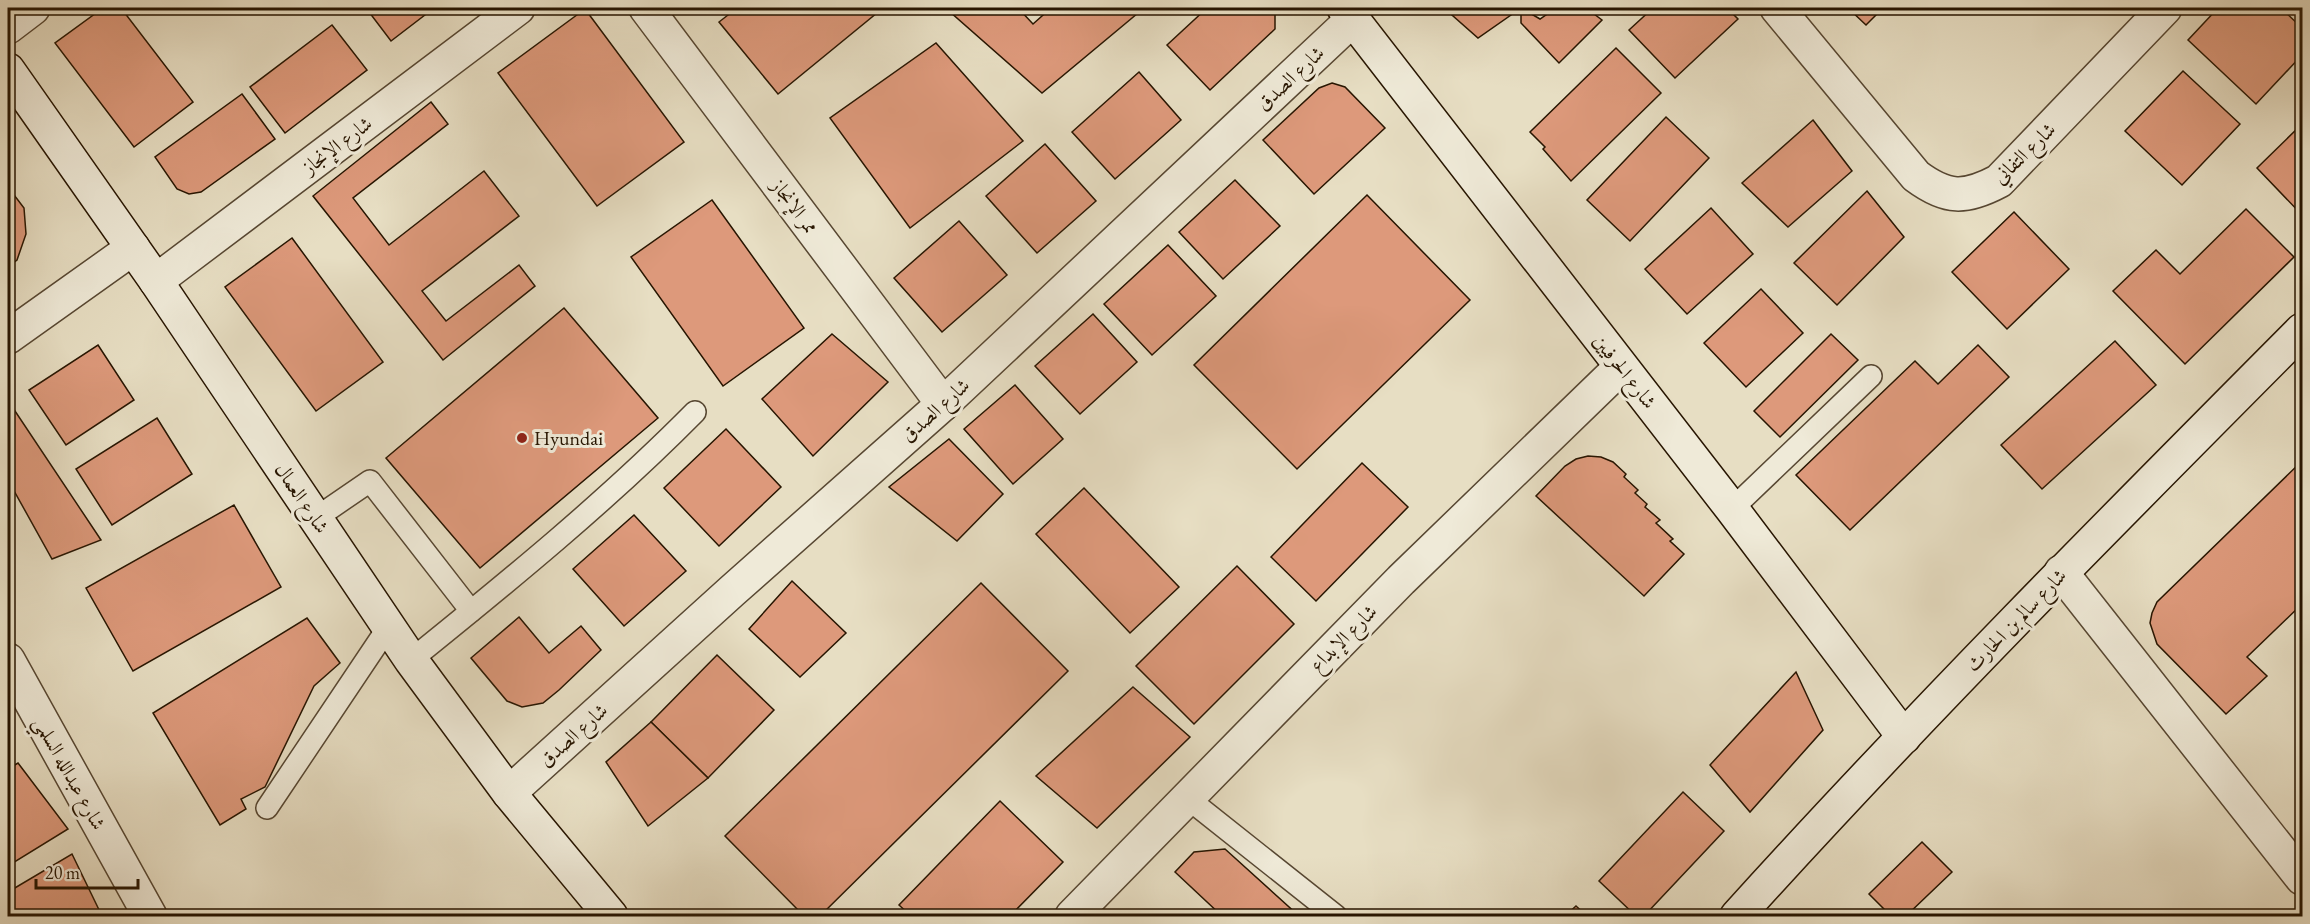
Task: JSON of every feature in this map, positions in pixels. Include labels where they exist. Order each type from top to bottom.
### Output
[{"type":"street","points":[[8,27],[33,8]]},
{"type":"street","name":"شارع الإنجاز","points":[[156,281],[518,8]]},
{"type":"street","name":"ممر الإنجاز","points":[[646,8],[944,404]]},
{"type":"street","name":"شارع التفاني","points":[[1777,8],[1916,176],[1940,192],[1960,194],[1980,191],[1999,181],[2165,8]]},
{"type":"street","name":"شارع الصدق","points":[[509,793],[732,591],[944,404],[1349,13]]},
{"type":"street","name":"شارع الحرفيين","points":[[1349,13],[1732,509],[1904,737]]},
{"type":"street","name":"شارع العمال","points":[[8,70],[156,281],[411,660],[509,793],[610,916]]},
{"type":"street","points":[[8,337],[133,248]]},
{"type":"street","name":"شارع سالم بن الحارث","points":[[1737,916],[2061,572],[2302,330]]},
{"type":"street","name":"شارع الإبداع","points":[[1072,916],[1401,579],[1621,367]]},
{"type":"street","points":[[2061,572],[2302,878]]},
{"type":"street","name":"شارع عبدالله السلمي","points":[[8,660],[150,916]]},
{"type":"lane","points":[[1732,509],[1871,376]]},
{"type":"lane","points":[[411,660],[651,456],[695,412]]},
{"type":"lane","points":[[316,518],[370,481],[471,611]]},
{"type":"lane","points":[[267,808],[388,626]]},
{"type":"lane","points":[[1186,797],[1336,916]]},
{"type":"building","points":[[103,8],[121,8],[193,102],[134,147],[55,43]]},
{"type":"building","points":[[366,8],[434,8],[391,41]]},
{"type":"building","points":[[737,8],[883,8],[778,94],[719,22]]},
{"type":"building","points":[[953,8],[1018,8],[1033,24],[1051,8],[1144,8],[1042,93],[949,11]]},
{"type":"building","points":[[1207,8],[1275,8],[1275,29],[1210,90],[1167,45]]},
{"type":"building","points":[[1444,8],[1521,8],[1478,38]]},
{"type":"building","points":[[1521,8],[1540,19],[1556,8],[1586,8],[1602,20],[1559,63],[1521,23]]},
{"type":"building","points":[[1653,8],[1727,8],[1738,19],[1675,78],[1629,30]]},
{"type":"building","points":[[1848,8],[1883,8],[1866,25]]},
{"type":"building","points":[[2218,8],[2281,8],[2302,28],[2302,55],[2256,104],[2188,40]]},
{"type":"building","points":[[585,9],[684,142],[597,206],[498,73]]},
{"type":"building","points":[[332,25],[367,70],[285,133],[250,87]]},
{"type":"building","points":[[936,43],[1023,141],[910,228],[830,118]]},
{"type":"building","points":[[1616,48],[1661,93],[1571,181],[1543,149],[1545,147],[1530,132]]},
{"type":"building","points":[[2183,71],[2240,124],[2182,185],[2125,131]]},
{"type":"building","points":[[1139,72],[1181,120],[1115,179],[1072,132]]},
{"type":"building","points":[[1332,83],[1345,87],[1385,128],[1314,194],[1263,140],[1319,88]]},
{"type":"building","points":[[242,94],[275,139],[201,192],[189,194],[177,189],[155,157]]},
{"type":"building","points":[[431,102],[448,124],[353,198],[389,245],[484,171],[519,216],[422,291],[446,321],[519,265],[535,286],[443,360],[313,196]]},
{"type":"building","points":[[1666,117],[1709,158],[1630,241],[1587,200]]},
{"type":"building","points":[[1813,120],[1852,171],[1788,227],[1742,183]]},
{"type":"building","points":[[2302,124],[2302,215],[2257,168]]},
{"type":"building","points":[[1045,144],[1096,201],[1037,253],[986,196]]},
{"type":"building","points":[[1235,180],[1280,226],[1223,279],[1179,232]]},
{"type":"building","points":[[8,187],[24,208],[26,234],[17,260],[8,267]]},
{"type":"building","points":[[1867,191],[1904,237],[1837,305],[1794,263]]},
{"type":"building","points":[[1367,195],[1470,300],[1297,469],[1194,365]]},
{"type":"building","points":[[712,200],[804,328],[723,386],[631,257]]},
{"type":"building","points":[[1711,208],[1753,254],[1687,314],[1645,269]]},
{"type":"building","points":[[2246,209],[2294,257],[2185,364],[2113,291],[2156,250],[2180,274]]},
{"type":"building","points":[[2014,212],[2069,269],[2007,329],[1952,272]]},
{"type":"building","points":[[959,221],[1007,275],[942,332],[894,278]]},
{"type":"building","points":[[292,238],[383,362],[316,411],[225,287]]},
{"type":"building","points":[[1168,245],[1216,296],[1152,355],[1104,304]]},
{"type":"building","points":[[1761,289],[1803,333],[1746,387],[1704,343]]},
{"type":"building","name":"Hyundai","points":[[564,308],[658,418],[480,568],[386,458]]},
{"type":"building","points":[[1093,314],[1137,362],[1080,414],[1035,366]]},
{"type":"building","points":[[832,334],[888,382],[813,456],[762,399]]},
{"type":"building","points":[[1831,334],[1858,360],[1780,437],[1754,411]]},
{"type":"building","points":[[2115,341],[2156,385],[2042,489],[2001,445]]},
{"type":"building","points":[[98,345],[134,400],[66,445],[29,390]]},
{"type":"building","points":[[1978,345],[2009,377],[1850,530],[1796,475],[1915,361],[1938,384]]},
{"type":"building","points":[[1015,385],[1063,439],[1013,484],[964,429]]},
{"type":"building","points":[[9,402],[101,540],[52,559],[8,480]]},
{"type":"building","points":[[157,418],[192,474],[112,525],[76,469]]},
{"type":"building","points":[[726,429],[781,487],[719,546],[664,488]]},
{"type":"building","points":[[949,439],[1003,494],[957,541],[889,487]]},
{"type":"building","points":[[1588,456],[1601,457],[1613,462],[1626,474],[1624,477],[1638,490],[1635,493],[1647,504],[1645,507],[1660,520],[1656,523],[1673,539],[1670,541],[1684,554],[1644,596],[1536,496],[1565,466],[1576,459]]},
{"type":"building","points":[[2302,461],[2302,604],[2247,657],[2267,676],[2226,714],[2157,644],[2150,623],[2152,613],[2157,602]]},
{"type":"building","points":[[1362,463],[1408,507],[1316,601],[1271,557]]},
{"type":"building","points":[[1084,488],[1179,587],[1130,633],[1036,534]]},
{"type":"building","points":[[234,505],[281,587],[133,671],[86,588]]},
{"type":"building","points":[[634,515],[686,571],[624,626],[573,569]]},
{"type":"building","points":[[1237,566],[1294,624],[1194,724],[1136,666]]},
{"type":"building","points":[[792,581],[846,633],[800,677],[749,629]]},
{"type":"building","points":[[981,583],[1068,671],[820,916],[804,916],[725,836]]},
{"type":"building","points":[[519,617],[549,653],[581,626],[601,650],[543,703],[522,707],[507,701],[471,658]]},
{"type":"building","points":[[307,618],[340,663],[314,686],[265,787],[241,799],[246,809],[220,825],[153,713]]},
{"type":"building","points":[[717,655],[774,710],[708,778],[651,722]]},
{"type":"building","points":[[1796,672],[1823,730],[1750,812],[1710,765]]},
{"type":"building","points":[[1133,687],[1190,737],[1097,828],[1036,776]]},
{"type":"building","points":[[651,722],[708,778],[648,826],[606,762]]},
{"type":"building","points":[[18,763],[68,829],[8,866],[8,769]]},
{"type":"building","points":[[1683,792],[1724,831],[1644,916],[1636,916],[1599,881]]},
{"type":"building","points":[[1000,801],[1063,862],[1010,916],[911,916],[899,905]]},
{"type":"building","points":[[1922,842],[1952,872],[1906,916],[1891,916],[1869,894]]},
{"type":"building","points":[[1225,849],[1299,916],[1222,916],[1175,872],[1194,852]]},
{"type":"building","points":[[72,854],[102,916],[8,916],[8,892]]},
{"type":"building","points":[[1576,906],[1587,916],[1565,916]]},
{"type":"place","name":"Hyundai","points":[[522,438]]}]
